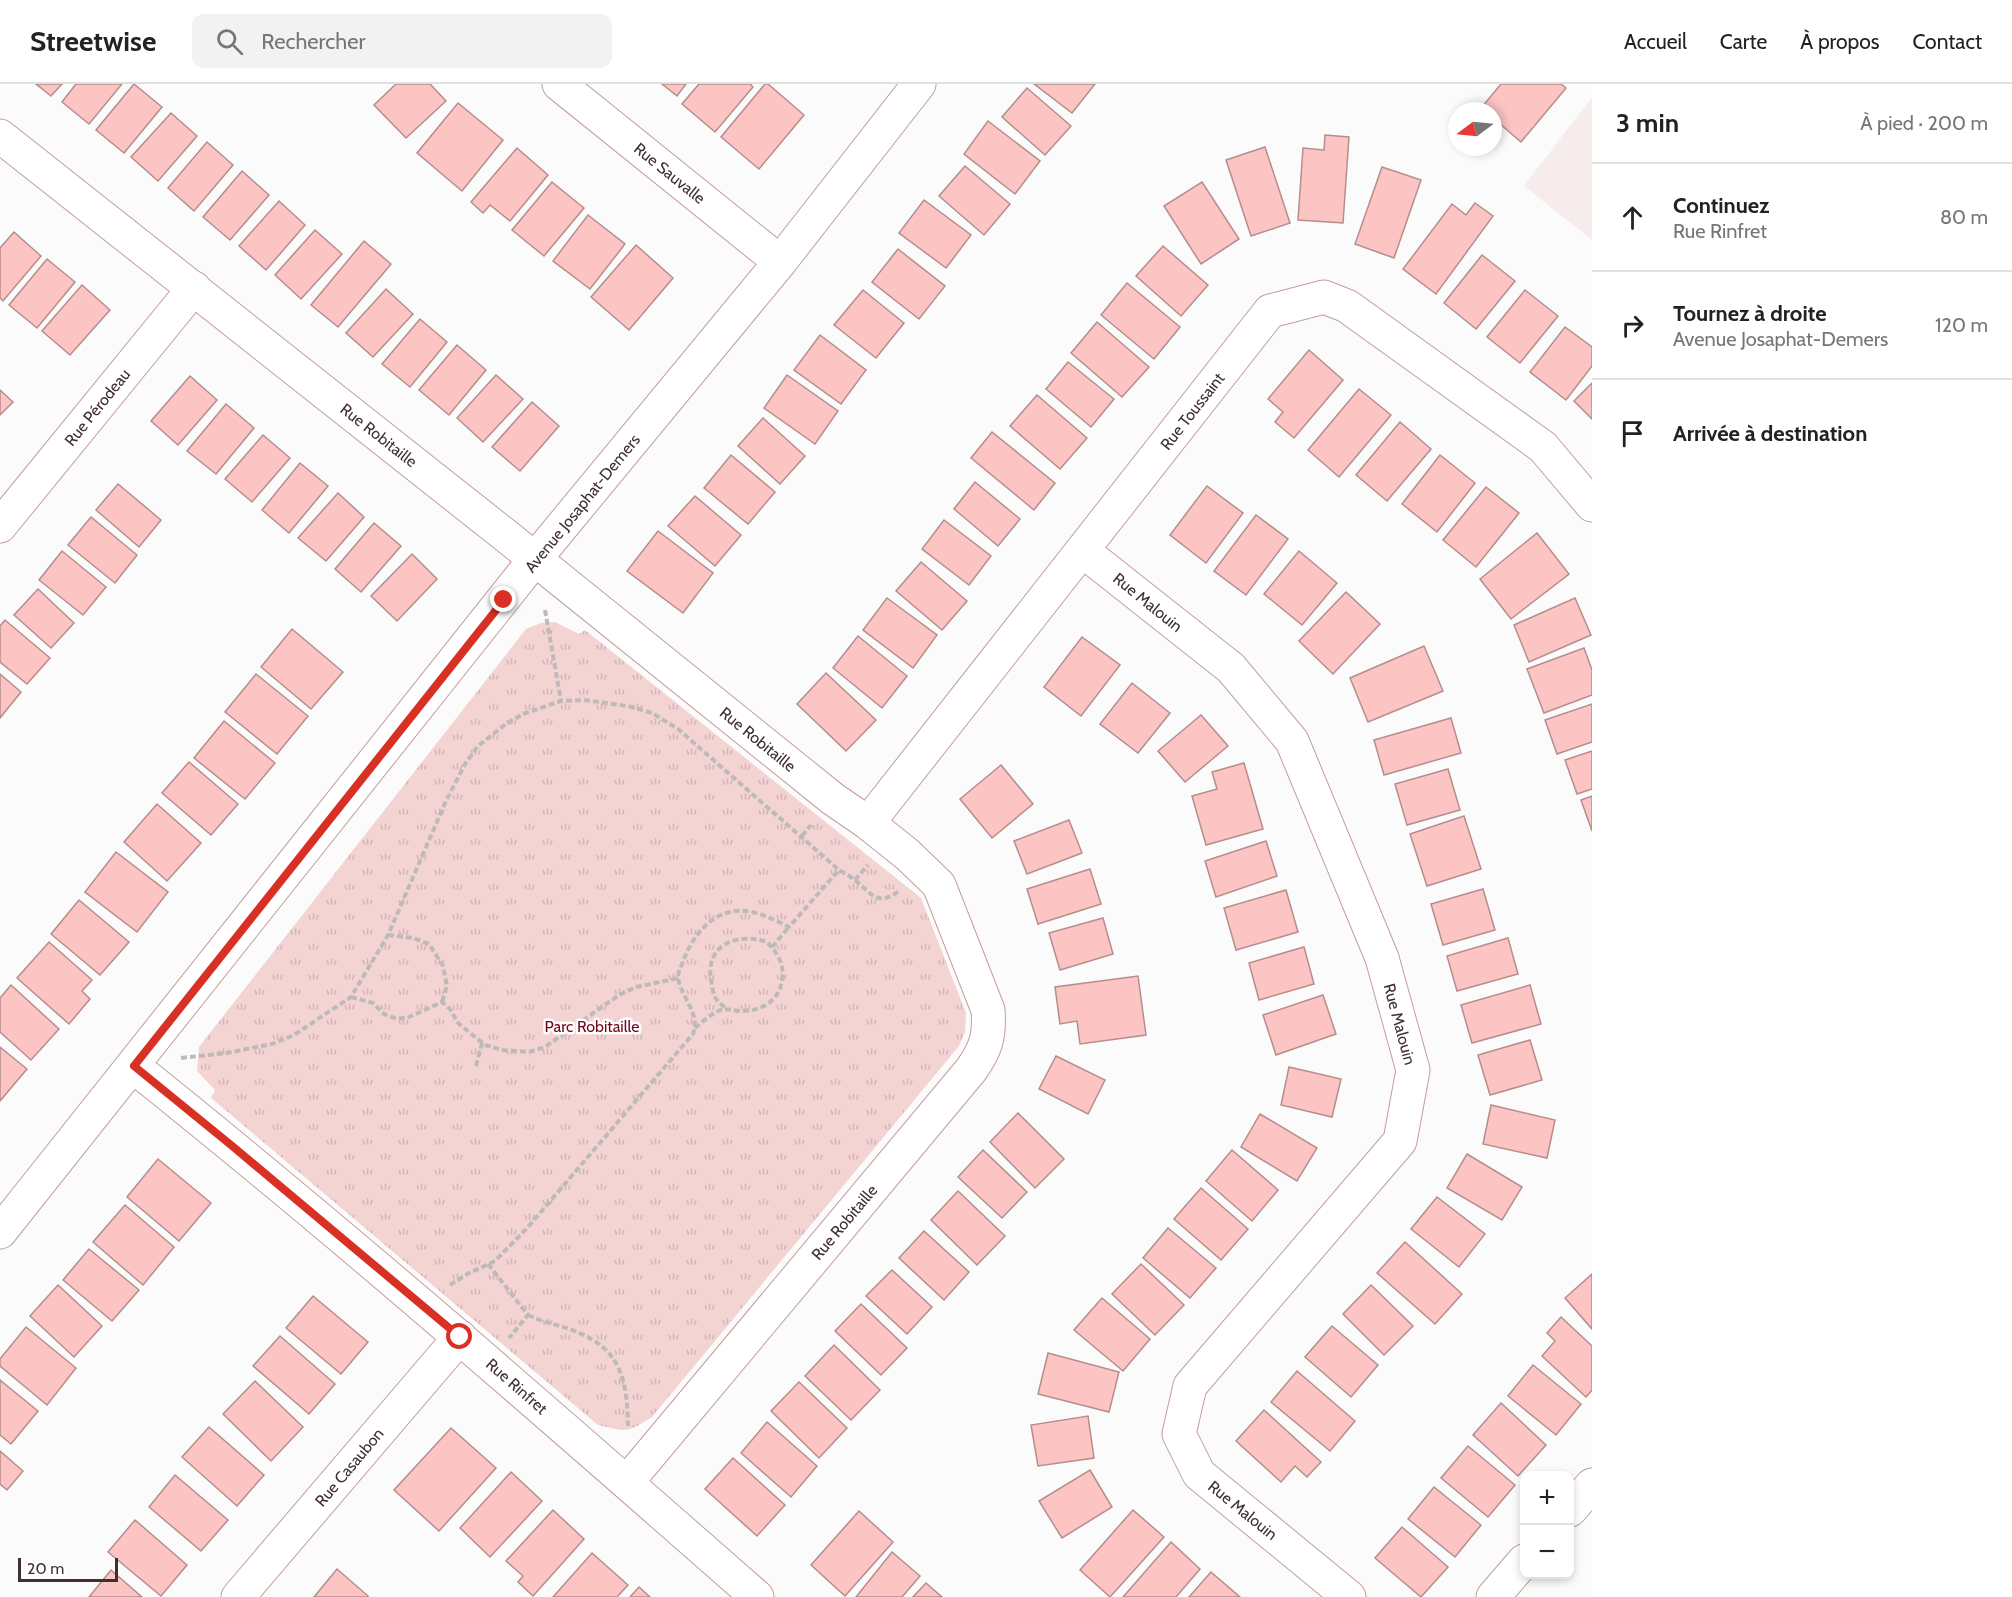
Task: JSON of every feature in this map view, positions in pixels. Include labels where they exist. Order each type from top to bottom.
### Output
[{"type":"street","name":"Rue Sauvalle","points":[[559,84],[780,262]]},
{"type":"street","name":"Avenue Josaphat-Demers","points":[[0,1232],[535,559],[780,262],[919,84]]},
{"type":"street","name":"Rue Robitaille","points":[[0,136],[824,791],[868,823],[908,855],[939,885],[988,1010],[990,1030],[983,1053],[627,1482]]},
{"type":"street","name":"Rue Pérodeau","points":[[0,526],[194,288]]},
{"type":"street","name":"Rue Toussaint","points":[[868,823],[1270,311],[1324,297],[1347,306],[1543,447],[1592,505]]},
{"type":"street","name":"Rue Malouin","points":[[1083,551],[1231,668],[1292,741],[1382,958],[1413,1070],[1400,1141],[1190,1386],[1179,1434],[1199,1474],[1349,1597]]},
{"type":"street","name":"Rue Rinfret","points":[[134,1066],[487,1360],[757,1597]]},
{"type":"street","name":"Rue Casaubon","points":[[238,1597],[460,1337]]},
{"type":"street","points":[[1574,1505],[1592,1485]]},
{"type":"street","points":[[1493,1597],[1520,1566]]},
{"type":"path","points":[[535,559],[561,701]]},
{"type":"path","points":[[134,1066],[227,1053],[272,1044],[294,1035],[351,997],[388,935],[446,801],[465,764],[478,746],[506,724],[523,714],[561,701],[605,702],[628,706],[652,714],[678,729],[839,870],[855,880]]},
{"type":"path","points":[[772,947],[839,870]]},
{"type":"path","points":[[695,1028],[694,1016],[679,978],[680,968],[689,945],[699,932],[724,914],[736,910],[760,914],[789,927]]},
{"type":"path","points":[[351,997],[373,1003],[384,1014],[397,1019],[409,1017],[442,1002],[447,986],[443,966],[429,944],[413,938],[388,935]]},
{"type":"path","points":[[427,1309],[455,1281],[495,1261],[528,1227],[689,1039],[695,1028],[718,1011],[757,1010],[769,1005],[777,996],[783,975],[782,963],[767,942],[745,937],[720,948],[712,957],[709,971],[715,997],[726,1009]]},
{"type":"path","points":[[442,1002],[450,1009],[458,1023],[482,1043],[501,1050],[529,1052],[545,1047],[619,995],[636,987],[679,978]]},
{"type":"path","points":[[476,1066],[482,1043]]},
{"type":"path","points":[[488,1264],[528,1315],[576,1332],[607,1350],[618,1365],[624,1381],[628,1398],[628,1431]]},
{"type":"path","points":[[487,1360],[528,1315]]},
{"type":"shaded area","points":[[1592,97],[1592,240],[1524,186]]},
{"type":"green space","name":"Parc Robitaille","points":[[555,622],[579,634],[585,630],[921,898],[966,1013],[965,1032],[959,1046],[652,1417],[626,1430],[598,1425],[211,1098],[215,1090],[197,1071],[199,1047],[526,629],[541,623]]},
{"type":"building","points":[[36,84],[62,84],[51,96]]},
{"type":"building","points":[[76,84],[122,84],[89,124],[62,102]]},
{"type":"building","points":[[134,84],[162,107],[124,153],[96,130]]},
{"type":"building","points":[[396,84],[430,84],[446,101],[406,138],[374,105]]},
{"type":"building","points":[[662,84],[686,84],[677,96]]},
{"type":"building","points":[[699,84],[750,84],[753,87],[715,132],[682,104]]},
{"type":"building","points":[[765,84],[768,84],[804,115],[759,169],[721,137]]},
{"type":"building","points":[[1034,84],[1095,84],[1072,113]]},
{"type":"building","points":[[1501,84],[1561,84],[1566,88],[1521,142],[1502,126],[1502,102],[1486,102]]},
{"type":"building","points":[[1027,88],[1071,126],[1045,155],[1002,117]]},
{"type":"building","points":[[458,103],[503,140],[462,191],[417,153]]},
{"type":"building","points":[[171,113],[197,136],[158,181],[131,157]]},
{"type":"building","points":[[988,121],[1040,161],[1015,194],[964,154]]},
{"type":"building","points":[[1325,135],[1349,137],[1343,223],[1298,220],[1303,148],[1324,150]]},
{"type":"building","points":[[207,142],[233,165],[194,211],[168,188]]},
{"type":"building","points":[[1265,147],[1290,223],[1251,236],[1226,160]]},
{"type":"building","points":[[517,148],[548,175],[510,221],[490,205],[483,213],[471,202]]},
{"type":"building","points":[[965,166],[1010,204],[984,235],[939,196]]},
{"type":"building","points":[[1382,167],[1421,180],[1394,258],[1355,244]]},
{"type":"building","points":[[242,171],[269,195],[230,240],[203,217]]},
{"type":"building","points":[[552,182],[584,208],[544,256],[512,230]]},
{"type":"building","points":[[1202,182],[1239,239],[1201,264],[1164,206]]},
{"type":"building","points":[[924,200],[971,235],[946,268],[899,233]]},
{"type":"building","points":[[279,201],[305,225],[266,270],[239,246]]},
{"type":"building","points":[[1475,203],[1493,216],[1436,294],[1403,269],[1452,204],[1466,215]]},
{"type":"building","points":[[588,215],[625,244],[590,289],[553,261]]},
{"type":"building","points":[[315,230],[342,254],[301,299],[275,275]]},
{"type":"building","points":[[14,232],[41,256],[3,301],[0,298],[0,248]]},
{"type":"building","points":[[364,241],[391,264],[338,327],[311,305]]},
{"type":"building","points":[[636,245],[673,278],[629,330],[591,297]]},
{"type":"building","points":[[1163,246],[1208,285],[1181,316],[1136,276]]},
{"type":"building","points":[[898,249],[945,286],[919,319],[872,282]]},
{"type":"building","points":[[1482,255],[1515,281],[1476,329],[1444,303]]},
{"type":"building","points":[[47,259],[75,282],[37,328],[9,305]]},
{"type":"building","points":[[1127,283],[1180,327],[1154,359],[1101,315]]},
{"type":"building","points":[[82,285],[110,310],[70,355],[42,331]]},
{"type":"building","points":[[386,289],[413,314],[373,357],[346,333]]},
{"type":"building","points":[[863,290],[904,323],[876,358],[834,325]]},
{"type":"building","points":[[1525,290],[1558,316],[1520,363],[1487,337]]},
{"type":"building","points":[[420,319],[447,342],[410,387],[382,364]]},
{"type":"building","points":[[1097,322],[1149,367],[1122,397],[1071,353]]},
{"type":"building","points":[[1565,327],[1592,347],[1592,366],[1566,400],[1530,372]]},
{"type":"building","points":[[820,335],[866,370],[841,404],[794,370]]},
{"type":"building","points":[[457,345],[486,370],[449,415],[419,390]]},
{"type":"building","points":[[1309,350],[1343,380],[1294,438],[1275,422],[1283,412],[1268,399]]},
{"type":"building","points":[[1068,362],[1114,399],[1091,427],[1046,389]]},
{"type":"building","points":[[496,375],[523,399],[483,442],[457,418]]},
{"type":"building","points":[[787,375],[838,411],[815,444],[764,408]]},
{"type":"building","points":[[190,376],[217,400],[178,445],[151,421]]},
{"type":"building","points":[[1592,383],[1592,419],[1574,401]]},
{"type":"building","points":[[1359,389],[1391,415],[1339,477],[1308,450]]},
{"type":"building","points":[[0,390],[13,402],[0,415]]},
{"type":"building","points":[[1037,395],[1087,438],[1060,469],[1010,426]]},
{"type":"building","points":[[532,402],[559,426],[520,471],[492,447]]},
{"type":"building","points":[[226,404],[254,428],[216,474],[187,451]]},
{"type":"building","points":[[763,418],[805,456],[780,484],[738,446]]},
{"type":"building","points":[[1400,422],[1431,449],[1387,501],[1356,475]]},
{"type":"building","points":[[992,432],[1055,483],[1034,510],[971,458]]},
{"type":"building","points":[[263,435],[290,458],[252,502],[225,479]]},
{"type":"building","points":[[731,455],[775,492],[748,524],[704,488]]},
{"type":"building","points":[[1440,455],[1475,483],[1437,532],[1402,504]]},
{"type":"building","points":[[300,463],[328,486],[289,533],[262,510]]},
{"type":"building","points":[[975,482],[1020,519],[998,546],[954,509]]},
{"type":"building","points":[[118,484],[161,520],[139,547],[96,510]]},
{"type":"building","points":[[1207,486],[1243,513],[1206,563],[1170,535]]},
{"type":"building","points":[[1486,487],[1519,513],[1476,567],[1443,540]]},
{"type":"building","points":[[338,493],[364,517],[326,561],[298,538]]},
{"type":"building","points":[[695,496],[741,535],[715,566],[668,526]]},
{"type":"building","points":[[1256,515],[1288,539],[1246,595],[1214,571]]},
{"type":"building","points":[[91,517],[137,555],[115,583],[68,545]]},
{"type":"building","points":[[944,520],[991,556],[969,585],[922,549]]},
{"type":"building","points":[[374,523],[401,546],[361,592],[335,569]]},
{"type":"building","points":[[658,531],[713,573],[683,613],[627,571]]},
{"type":"building","points":[[1537,533],[1569,574],[1511,619],[1480,579]]},
{"type":"building","points":[[62,551],[106,587],[83,615],[39,580]]},
{"type":"building","points":[[1299,551],[1337,583],[1302,625],[1264,594]]},
{"type":"building","points":[[412,554],[437,579],[397,621],[371,596]]},
{"type":"building","points":[[921,562],[967,601],[942,630],[896,591]]},
{"type":"building","points":[[38,589],[74,623],[51,648],[14,615]]},
{"type":"building","points":[[1346,592],[1380,624],[1333,674],[1299,641]]},
{"type":"building","points":[[887,598],[937,635],[913,668],[863,630]]},
{"type":"building","points":[[1575,598],[1591,635],[1529,662],[1514,625]]},
{"type":"building","points":[[5,620],[50,658],[27,684],[0,662],[0,626]]},
{"type":"building","points":[[292,629],[343,672],[311,709],[261,667]]},
{"type":"building","points":[[858,636],[907,676],[882,708],[833,668]]},
{"type":"building","points":[[1082,637],[1120,665],[1081,716],[1044,687]]},
{"type":"building","points":[[1424,646],[1443,691],[1368,722],[1350,678]]},
{"type":"building","points":[[1584,648],[1592,670],[1592,695],[1544,713],[1527,669]]},
{"type":"building","points":[[826,673],[876,720],[846,751],[797,704]]},
{"type":"building","points":[[0,674],[21,692],[0,718]]},
{"type":"building","points":[[256,674],[308,716],[277,754],[225,712]]},
{"type":"building","points":[[1132,683],[1170,713],[1138,753],[1100,724]]},
{"type":"building","points":[[1592,704],[1592,742],[1557,754],[1545,720]]},
{"type":"building","points":[[1201,715],[1228,746],[1185,782],[1158,751]]},
{"type":"building","points":[[1451,718],[1461,753],[1384,775],[1374,740]]},
{"type":"building","points":[[224,721],[275,763],[245,799],[194,758]]},
{"type":"building","points":[[1592,751],[1592,789],[1577,794],[1565,760]]},
{"type":"building","points":[[189,762],[238,804],[211,835],[162,793]]},
{"type":"building","points":[[1244,763],[1263,829],[1206,845],[1192,796],[1217,789],[1212,772]]},
{"type":"building","points":[[1001,765],[1033,804],[992,838],[960,799]]},
{"type":"building","points":[[1448,769],[1460,810],[1407,825],[1395,784]]},
{"type":"building","points":[[1592,796],[1592,831],[1581,800]]},
{"type":"building","points":[[157,804],[201,843],[167,881],[124,842]]},
{"type":"building","points":[[1464,816],[1481,869],[1427,886],[1410,834]]},
{"type":"building","points":[[1069,820],[1082,853],[1027,874],[1014,841]]},
{"type":"building","points":[[1266,841],[1277,876],[1216,897],[1205,861]]},
{"type":"building","points":[[116,852],[168,892],[137,932],[85,892]]},
{"type":"building","points":[[1090,869],[1101,904],[1038,924],[1027,889]]},
{"type":"building","points":[[1483,889],[1495,930],[1443,945],[1431,904]]},
{"type":"building","points":[[1286,890],[1298,932],[1236,950],[1224,908]]},
{"type":"building","points":[[79,900],[129,942],[100,975],[51,934]]},
{"type":"building","points":[[1103,918],[1113,954],[1060,970],[1049,933]]},
{"type":"building","points":[[1508,938],[1518,974],[1457,991],[1447,956]]},
{"type":"building","points":[[49,942],[92,980],[82,991],[90,999],[69,1024],[17,978]]},
{"type":"building","points":[[1304,947],[1314,984],[1259,1000],[1249,963]]},
{"type":"building","points":[[1138,976],[1146,1035],[1080,1044],[1077,1021],[1060,1024],[1055,987]]},
{"type":"building","points":[[11,985],[59,1029],[31,1060],[0,1032],[0,998]]},
{"type":"building","points":[[1530,985],[1541,1024],[1472,1043],[1461,1005]]},
{"type":"building","points":[[1323,995],[1336,1034],[1276,1055],[1263,1015]]},
{"type":"building","points":[[1530,1040],[1542,1080],[1490,1095],[1478,1055]]},
{"type":"building","points":[[0,1047],[27,1069],[0,1101]]},
{"type":"building","points":[[1056,1056],[1105,1080],[1088,1114],[1039,1089]]},
{"type":"building","points":[[1289,1067],[1341,1079],[1332,1117],[1281,1105]]},
{"type":"building","points":[[1491,1105],[1555,1120],[1547,1158],[1483,1144]]},
{"type":"building","points":[[1018,1113],[1064,1159],[1035,1188],[990,1142]]},
{"type":"building","points":[[1260,1114],[1317,1148],[1297,1181],[1241,1147]]},
{"type":"building","points":[[983,1150],[1027,1192],[1002,1218],[958,1177]]},
{"type":"building","points":[[1232,1150],[1278,1190],[1252,1221],[1206,1181]]},
{"type":"building","points":[[1467,1154],[1522,1187],[1502,1220],[1447,1188]]},
{"type":"building","points":[[158,1159],[211,1203],[179,1241],[127,1197]]},
{"type":"building","points":[[1201,1188],[1248,1229],[1221,1260],[1174,1219]]},
{"type":"building","points":[[958,1191],[1005,1236],[977,1265],[931,1220]]},
{"type":"building","points":[[1437,1197],[1485,1234],[1459,1267],[1411,1229]]},
{"type":"building","points":[[125,1205],[174,1247],[143,1285],[93,1242]]},
{"type":"building","points":[[1168,1228],[1216,1268],[1190,1298],[1143,1258]]},
{"type":"building","points":[[924,1231],[969,1272],[944,1300],[899,1258]]},
{"type":"building","points":[[1405,1242],[1462,1294],[1435,1324],[1377,1273]]},
{"type":"building","points":[[89,1249],[139,1290],[112,1321],[63,1280]]},
{"type":"building","points":[[1141,1264],[1184,1305],[1155,1335],[1112,1294]]},
{"type":"building","points":[[892,1270],[932,1307],[907,1334],[866,1296]]},
{"type":"building","points":[[1592,1274],[1592,1329],[1565,1298]]},
{"type":"building","points":[[58,1285],[102,1326],[74,1357],[30,1316]]},
{"type":"building","points":[[1371,1285],[1413,1326],[1384,1355],[1343,1314]]},
{"type":"building","points":[[313,1296],[368,1342],[341,1374],[286,1328]]},
{"type":"building","points":[[1102,1298],[1150,1339],[1123,1371],[1074,1330]]},
{"type":"building","points":[[861,1304],[907,1348],[881,1375],[835,1331]]},
{"type":"building","points":[[1561,1317],[1592,1346],[1592,1390],[1586,1397],[1542,1356],[1555,1341],[1547,1333]]},
{"type":"building","points":[[1332,1326],[1378,1365],[1351,1397],[1305,1357]]},
{"type":"building","points":[[26,1327],[76,1368],[47,1405],[0,1366],[0,1359]]},
{"type":"building","points":[[280,1336],[335,1384],[309,1414],[253,1366]]},
{"type":"building","points":[[834,1345],[880,1390],[851,1420],[805,1376]]},
{"type":"building","points":[[1048,1353],[1119,1372],[1109,1412],[1038,1394]]},
{"type":"building","points":[[1533,1365],[1581,1404],[1556,1435],[1508,1396]]},
{"type":"building","points":[[1297,1371],[1355,1421],[1330,1451],[1271,1402]]},
{"type":"building","points":[[0,1380],[38,1411],[11,1444],[0,1435]]},
{"type":"building","points":[[255,1381],[303,1427],[271,1461],[223,1414]]},
{"type":"building","points":[[799,1382],[847,1428],[819,1458],[771,1411]]},
{"type":"building","points":[[1501,1403],[1546,1445],[1520,1471],[1518,1476],[1473,1435]]},
{"type":"building","points":[[1264,1410],[1321,1462],[1307,1477],[1295,1466],[1281,1482],[1236,1441]]},
{"type":"building","points":[[1088,1416],[1094,1458],[1038,1466],[1031,1425]]},
{"type":"building","points":[[767,1422],[817,1466],[791,1497],[741,1453]]},
{"type":"building","points":[[209,1427],[264,1475],[237,1506],[182,1457]]},
{"type":"building","points":[[451,1428],[496,1468],[439,1531],[394,1490]]},
{"type":"building","points":[[1468,1446],[1515,1485],[1488,1517],[1441,1478]]},
{"type":"building","points":[[0,1451],[23,1471],[7,1490],[0,1484]]},
{"type":"building","points":[[733,1458],[785,1505],[757,1536],[705,1489]]},
{"type":"building","points":[[1090,1470],[1112,1507],[1062,1538],[1039,1501]]},
{"type":"building","points":[[511,1472],[542,1501],[490,1557],[460,1528]]},
{"type":"building","points":[[175,1475],[228,1520],[201,1551],[149,1507]]},
{"type":"building","points":[[1434,1487],[1481,1525],[1455,1557],[1408,1519]]},
{"type":"building","points":[[553,1510],[584,1539],[533,1596],[518,1582],[523,1576],[506,1561]]},
{"type":"building","points":[[1133,1510],[1164,1537],[1110,1597],[1080,1570]]},
{"type":"building","points":[[859,1511],[893,1542],[845,1596],[811,1565]]},
{"type":"building","points":[[135,1520],[187,1565],[161,1596],[108,1552]]},
{"type":"building","points":[[1402,1527],[1448,1567],[1421,1597],[1375,1558]]},
{"type":"building","points":[[1171,1542],[1200,1569],[1176,1597],[1123,1597]]},
{"type":"building","points":[[892,1552],[920,1576],[902,1597],[856,1597]]},
{"type":"building","points":[[592,1553],[628,1585],[617,1597],[553,1597]]},
{"type":"building","points":[[337,1569],[368,1596],[368,1597],[314,1597]]},
{"type":"building","points":[[111,1570],[142,1597],[89,1597]]},
{"type":"building","points":[[1211,1572],[1240,1597],[1189,1597]]},
{"type":"building","points":[[926,1583],[942,1597],[913,1597]]},
{"type":"building","points":[[639,1587],[650,1597],[630,1597]]},
{"type":"route","points":[[460,1337],[134,1066],[504,600]]}]
